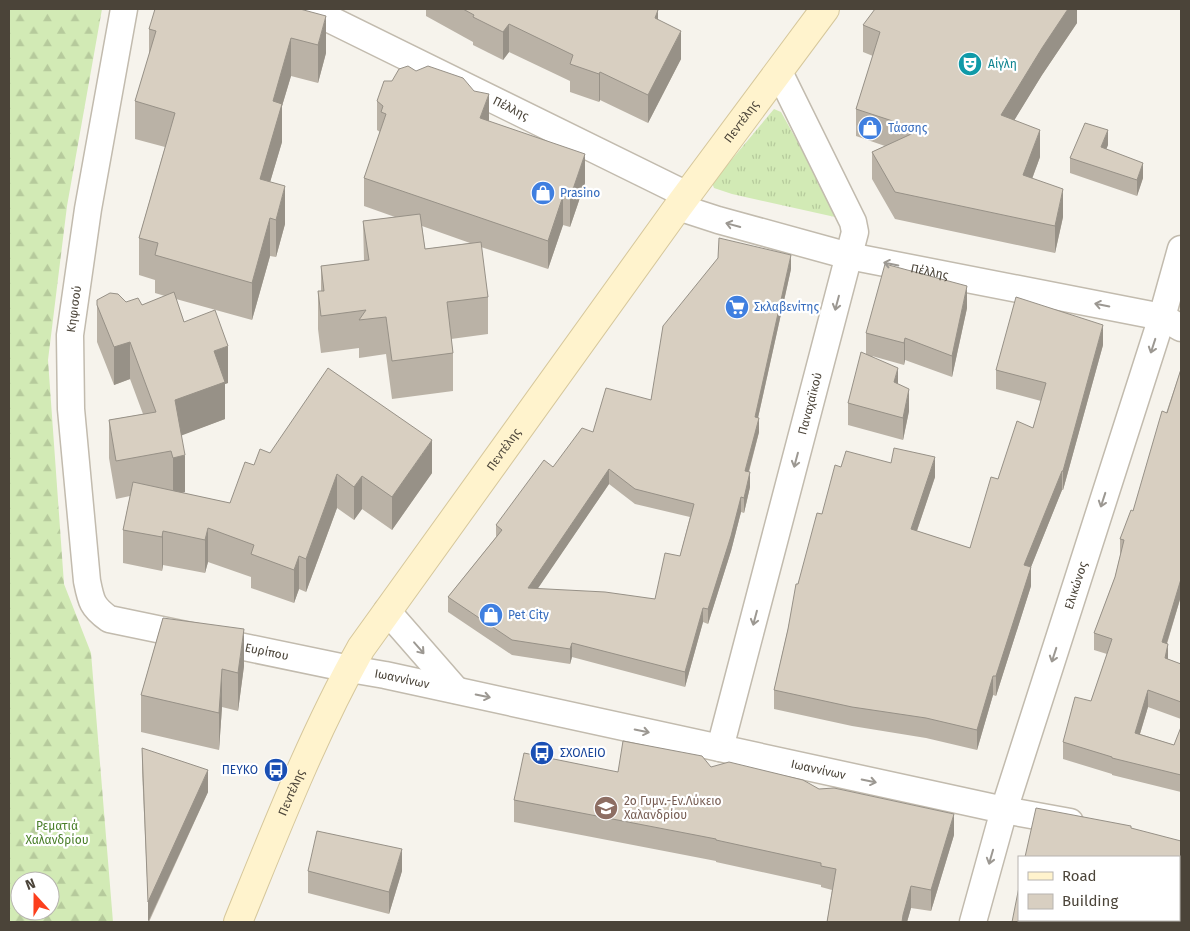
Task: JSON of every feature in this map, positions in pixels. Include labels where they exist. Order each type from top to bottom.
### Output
[{"type":"main road","name":"Πεντέλης","points":[[238,922],[295,782],[336,695],[362,648],[683,201],[825,9]]},
{"type":"street","name":"Κηφισού","points":[[98,611],[90,600],[86,581],[71,409],[70,335],[88,209],[124,9]]},
{"type":"street","name":"Πέλλης","points":[[309,9],[718,220],[849,256],[1172,322]]},
{"type":"street","name":"Παναχαϊκού","points":[[720,748],[855,232],[854,222],[779,72]]},
{"type":"street","name":"Ελικώνος","points":[[973,922],[1004,810],[1172,322],[1181,248]]},
{"type":"street","name":"Ευρίπου","points":[[98,611],[109,619],[350,669]]},
{"type":"street","name":"Ιωαννίνων","points":[[387,611],[456,690]]},
{"type":"street","name":"Ιωαννίνων","points":[[350,669],[456,690],[1004,810],[1093,826]]},
{"type":"green space","name":"Ρεματιά Χαλανδρίου","points":[[9,9],[102,9],[67,206],[48,360],[64,584],[91,653],[113,922],[9,922]]},
{"type":"green space","points":[[774,109],[781,112],[835,209],[835,217],[732,194],[714,188],[712,183]]},
{"type":"building","points":[[155,9],[300,9],[326,16],[318,45],[291,38],[273,101],[282,104],[260,179],[285,186],[276,220],[270,218],[252,283],[155,255],[158,243],[139,238],[175,113],[135,101],[156,31],[149,29]]},
{"type":"building","points":[[463,9],[655,9],[658,10],[655,18],[681,31],[648,95],[600,72],[599,74],[570,64],[573,55],[509,24],[503,32],[473,17],[474,15]]},
{"type":"building","points":[[875,9],[1068,9],[1001,115],[1040,130],[1023,175],[1063,189],[1055,226],[895,192],[872,152],[920,130],[856,109],[880,32],[863,25]]},
{"type":"building","points":[[408,66],[416,71],[428,66],[463,78],[474,91],[489,94],[480,118],[585,154],[570,198],[563,196],[548,241],[364,178],[386,114],[381,112],[383,106],[377,101],[384,81],[392,81],[399,69]]},
{"type":"building","points":[[1085,123],[1108,130],[1101,147],[1143,163],[1137,180],[1070,158]]},
{"type":"building","points":[[420,214],[425,249],[481,242],[488,297],[447,302],[453,353],[392,361],[386,317],[359,320],[366,310],[321,316],[318,291],[324,291],[321,266],[369,260],[363,221]]},
{"type":"building","points":[[719,238],[791,255],[755,417],[759,418],[745,471],[750,472],[744,498],[741,497],[708,609],[703,608],[685,672],[572,643],[570,649],[512,640],[448,597],[502,530],[496,525],[544,460],[553,467],[582,428],[593,432],[606,388],[651,400],[663,326],[718,258]],"holes":[[[609,469],[635,489],[694,504],[680,556],[665,553],[655,599],[605,592],[528,588]]]},
{"type":"building","points":[[885,264],[967,286],[952,356],[905,338],[904,343],[866,333]]},
{"type":"building","points":[[174,292],[184,322],[215,310],[228,346],[214,351],[225,382],[175,400],[185,455],[173,458],[171,451],[116,461],[109,420],[156,412],[130,342],[114,347],[97,305],[97,300],[110,293],[118,294],[126,302],[138,298],[142,305]]},
{"type":"building","points":[[1016,297],[1103,325],[1063,471],[1024,565],[1031,567],[996,676],[993,676],[977,730],[926,718],[852,707],[774,690],[796,584],[798,584],[817,513],[822,514],[835,465],[841,467],[846,451],[891,463],[894,448],[935,457],[911,529],[970,548],[991,477],[998,479],[1017,421],[1033,428],[1046,383],[996,370]]},
{"type":"building","points":[[861,352],[898,368],[894,382],[909,389],[903,418],[848,403]]},
{"type":"building","points":[[328,368],[432,440],[392,497],[362,476],[354,487],[337,474],[306,559],[299,556],[294,570],[251,554],[254,545],[208,528],[205,540],[163,531],[162,537],[123,530],[133,482],[230,503],[245,462],[254,465],[260,449],[270,453]]},
{"type":"building","points":[[1181,369],[1181,579],[1162,642],[1168,644],[1165,658],[1181,664],[1181,702],[1148,690],[1135,733],[1174,745],[1181,727],[1181,775],[1112,758],[1063,742],[1075,697],[1091,701],[1112,639],[1094,633],[1115,577],[1124,540],[1120,539],[1131,510],[1133,511],[1162,411],[1167,413]]},
{"type":"building","points":[[163,618],[244,629],[238,673],[222,669],[219,713],[141,695]]},
{"type":"building","points":[[623,741],[702,756],[711,767],[729,762],[803,780],[819,789],[834,788],[954,814],[931,890],[911,886],[902,922],[827,922],[836,869],[821,866],[821,863],[716,839],[514,800],[524,753],[618,772]]},
{"type":"building","points":[[142,748],[208,770],[148,902]]},
{"type":"building","points":[[1036,808],[1131,826],[1131,828],[1181,841],[1181,922],[1133,922],[1180,921],[1180,856],[1025,856]]},
{"type":"building","points":[[317,831],[402,849],[389,892],[308,871]]},
{"type":"building","points":[[1018,892],[1018,921],[1050,921],[1050,922],[1012,922]]},
{"type":"place","name":"Αίγλη","points":[[970,64]]},
{"type":"place","name":"Τάσσης","points":[[870,128]]},
{"type":"place","name":"Prasino","points":[[543,193]]},
{"type":"place","name":"Σκλαβενίτης","points":[[737,307]]},
{"type":"place","name":"Pet City","points":[[491,615]]},
{"type":"place","name":"ΣΧΟΛΕΙΟ","points":[[542,753]]},
{"type":"place","name":"ΠΕΥΚΟ","points":[[276,770]]},
{"type":"place","name":"2ο Γυμν.-Εν.Λύκειο Χαλανδρίου","points":[[606,808]]}]
